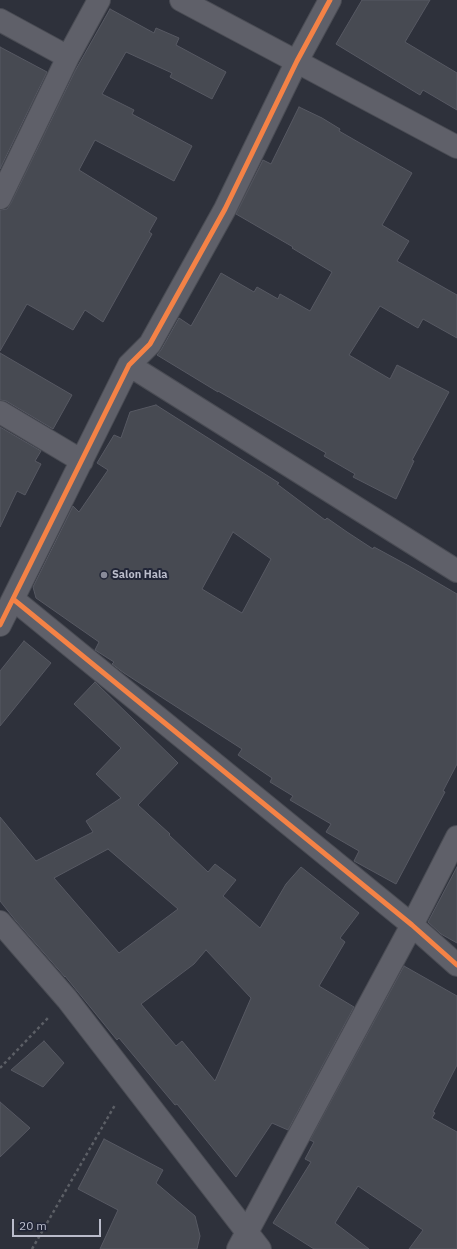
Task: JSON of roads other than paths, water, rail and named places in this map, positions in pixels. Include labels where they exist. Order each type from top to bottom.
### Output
[{"type":"street","points":[[0,198],[68,57],[99,0]]},
{"type":"street","points":[[181,0],[457,147]]},
{"type":"street","points":[[0,625],[128,365],[150,344],[225,209],[296,61],[330,0]]},
{"type":"street","points":[[0,20],[68,57]]},
{"type":"street","points":[[128,365],[457,571]]},
{"type":"street","points":[[0,412],[82,461]]},
{"type":"street","points":[[13,599],[412,925],[457,965]]},
{"type":"street","points":[[0,922],[67,999],[129,1080],[248,1244],[457,837]]},
{"type":"place","name":"Salon Hala","points":[[104,575]]}]
